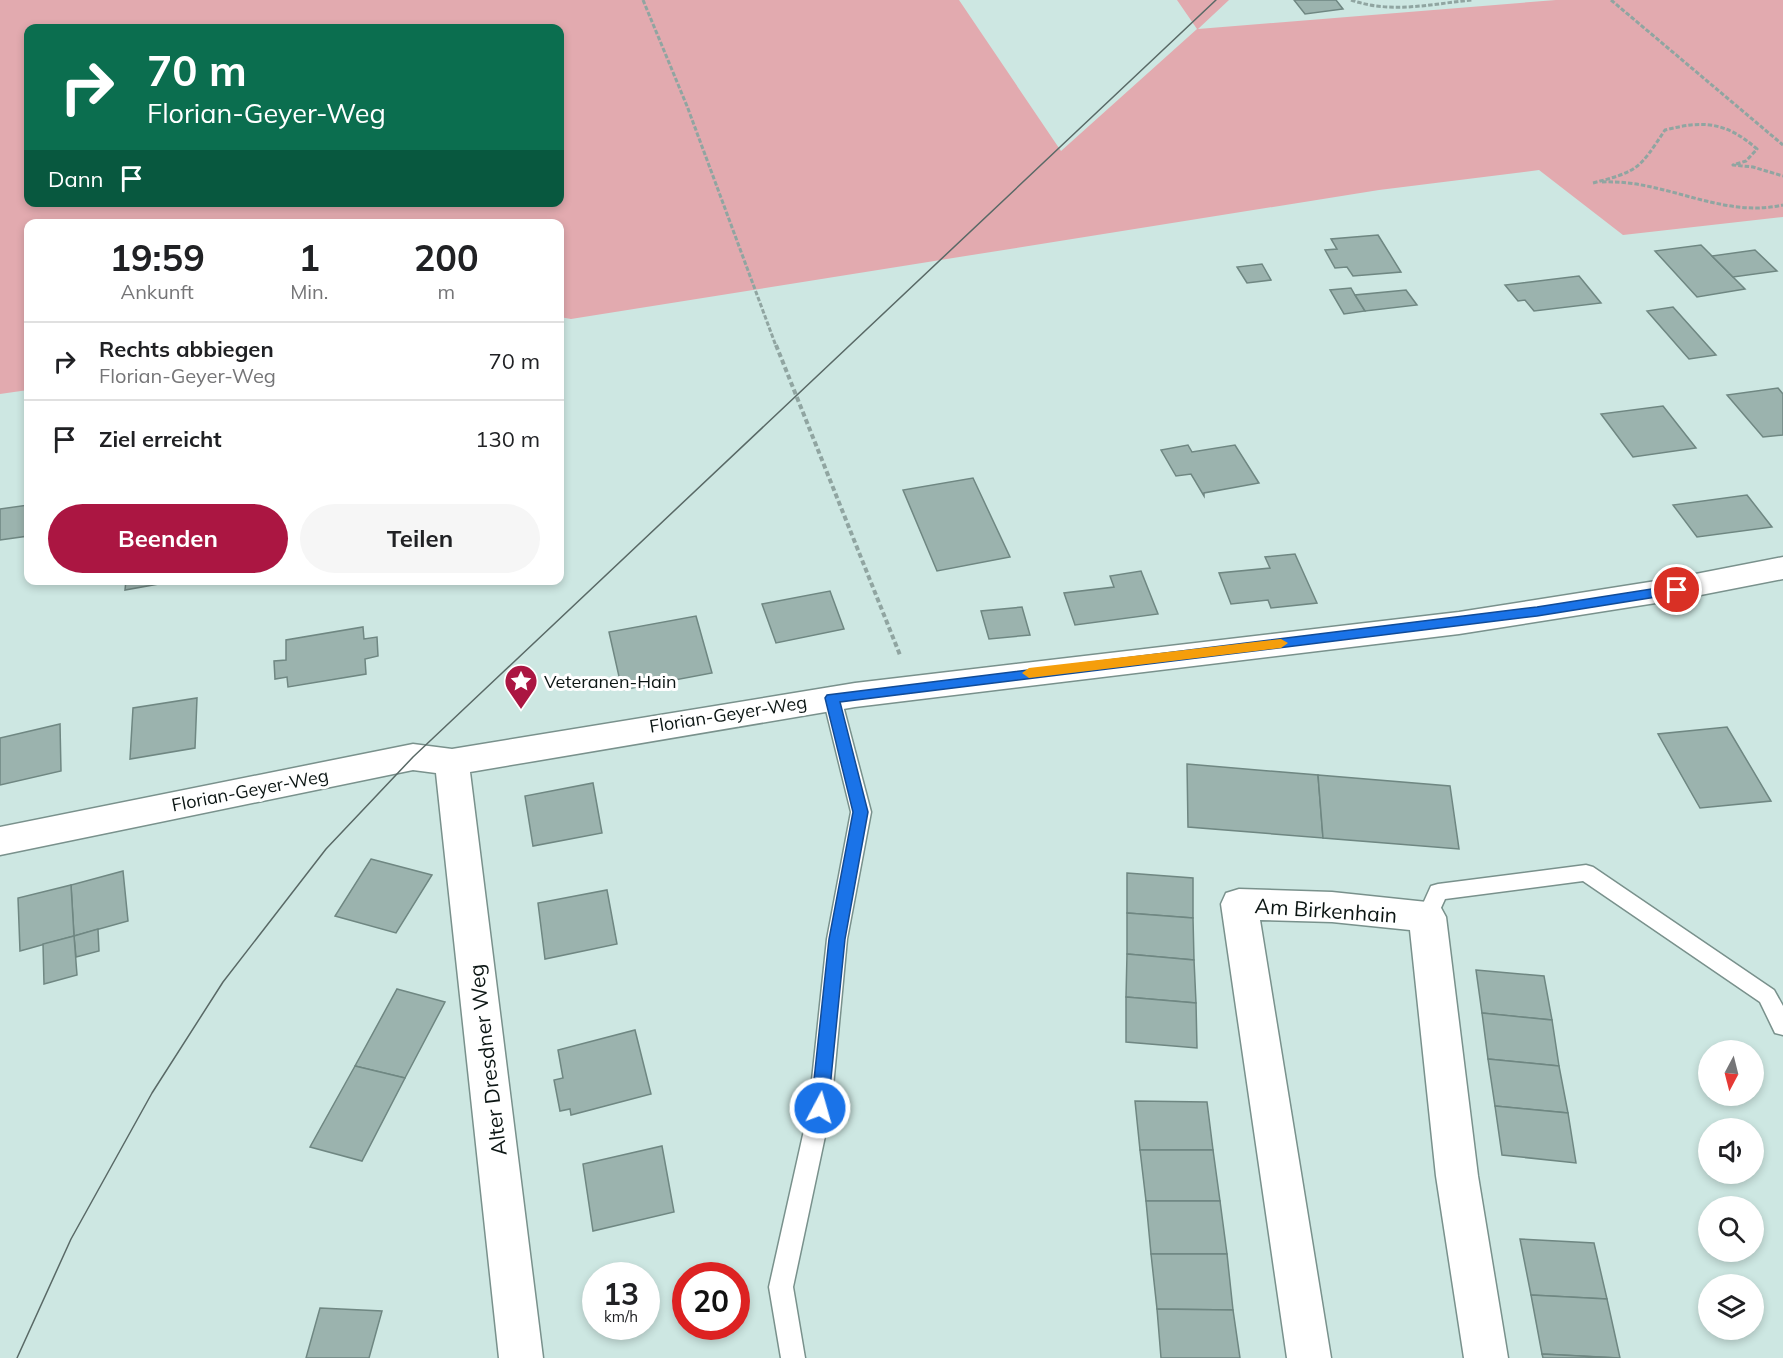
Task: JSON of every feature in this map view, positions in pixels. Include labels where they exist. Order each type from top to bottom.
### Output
[{"type":"street","name":"Florian-Geyer-Weg","points":[[0,842],[44,831],[412,757],[452,762],[723,713],[913,687],[1537,611],[1700,586],[1783,568]]},
{"type":"street","name":"Alter Dresdner Weg","points":[[452,762],[521,1358]]},
{"type":"street","name":"Am Birkenhain","points":[[1309,1358],[1239,904],[1332,907],[1427,917]]},
{"type":"street","points":[[1427,917],[1457,1176],[1486,1358]]},
{"type":"lane","points":[[793,1358],[781,1287],[820,1108],[837,939],[861,812],[832,698]]},
{"type":"lane","points":[[1427,917],[1438,892],[1586,873],[1767,996],[1783,1026]]},
{"type":"path","points":[[643,0],[687,106],[795,396],[913,687]]},
{"type":"path","points":[[1351,0],[1359,4],[1389,9],[1472,0]]},
{"type":"path","points":[[1611,0],[1783,145]]},
{"type":"path","points":[[1783,176],[1763,169],[1733,165],[1746,161],[1757,149],[1736,132],[1720,125],[1700,122],[1665,130],[1642,165],[1623,175],[1593,183],[1616,181],[1636,183],[1672,190],[1716,205],[1738,209],[1783,205]]},
{"type":"shaded area","points":[[0,0],[959,0],[1061,151],[1197,29],[1177,0],[1229,0],[1198,29],[1556,0],[1783,0],[1783,217],[1623,235],[1539,170],[1379,190],[571,319],[564,318],[564,219],[24,219],[24,391],[0,394]]},
{"type":"building","points":[[1294,0],[1336,0],[1343,9],[1305,14]]},
{"type":"building","points":[[1378,235],[1401,272],[1353,276],[1347,267],[1335,268],[1325,250],[1337,249],[1331,239]]},
{"type":"building","points":[[1701,245],[1745,289],[1697,297],[1655,251]]},
{"type":"building","points":[[1755,250],[1777,271],[1733,277],[1712,256]]},
{"type":"building","points":[[1262,264],[1271,280],[1247,283],[1237,267]]},
{"type":"building","points":[[1579,276],[1601,303],[1534,311],[1525,300],[1518,301],[1505,285]]},
{"type":"building","points":[[1351,288],[1365,311],[1344,314],[1330,290]]},
{"type":"building","points":[[1406,290],[1417,305],[1365,311],[1355,295]]},
{"type":"building","points":[[1673,307],[1716,355],[1689,359],[1647,311]]},
{"type":"building","points":[[1778,388],[1783,394],[1783,435],[1763,437],[1727,395]]},
{"type":"building","points":[[1663,406],[1696,448],[1633,457],[1601,414]]},
{"type":"building","points":[[1188,445],[1192,452],[1235,445],[1259,483],[1204,493],[1204,496],[1191,474],[1176,476],[1161,450]]},
{"type":"building","points":[[973,478],[1010,557],[937,571],[903,490]]},
{"type":"building","points":[[1747,495],[1772,527],[1697,537],[1673,505]]},
{"type":"building","points":[[24,506],[24,537],[0,540],[0,509]]},
{"type":"building","points":[[1295,554],[1317,603],[1271,608],[1268,600],[1231,604],[1219,573],[1270,568],[1265,557]]},
{"type":"building","points":[[1141,571],[1158,614],[1075,625],[1064,593],[1114,587],[1110,576]]},
{"type":"building","points":[[126,585],[153,585],[125,590]]},
{"type":"building","points":[[830,591],[844,629],[776,643],[762,604]]},
{"type":"building","points":[[1022,607],[1030,635],[989,639],[981,611]]},
{"type":"building","points":[[696,616],[712,673],[622,690],[609,632]]},
{"type":"building","points":[[363,627],[364,639],[377,637],[378,656],[365,659],[366,674],[288,687],[287,677],[275,679],[274,661],[286,660],[286,640]]},
{"type":"building","points":[[197,698],[195,748],[130,759],[133,708]]},
{"type":"building","points":[[60,724],[61,771],[0,785],[0,738]]},
{"type":"building","points":[[1727,727],[1771,801],[1700,808],[1658,734]]},
{"type":"building","points":[[1187,764],[1318,775],[1323,838],[1188,827]]},
{"type":"building","points":[[1318,775],[1450,786],[1459,849],[1323,838]]},
{"type":"building","points":[[593,783],[602,833],[533,846],[525,796]]},
{"type":"building","points":[[371,859],[432,875],[396,933],[335,916]]},
{"type":"building","points":[[123,871],[128,921],[74,936],[71,885]]},
{"type":"building","points":[[1127,873],[1193,878],[1193,918],[1127,913]]},
{"type":"building","points":[[71,885],[74,936],[20,951],[18,898]]},
{"type":"building","points":[[607,890],[617,944],[545,959],[538,903]]},
{"type":"building","points":[[1127,913],[1193,918],[1194,960],[1127,954]]},
{"type":"building","points":[[98,929],[99,951],[76,957],[74,936]]},
{"type":"building","points":[[74,936],[77,975],[44,984],[43,944]]},
{"type":"building","points":[[1127,954],[1194,960],[1196,1003],[1126,997]]},
{"type":"building","points":[[1476,970],[1544,976],[1552,1020],[1482,1013]]},
{"type":"building","points":[[397,989],[445,1002],[405,1078],[355,1066]]},
{"type":"building","points":[[1126,997],[1196,1003],[1197,1048],[1126,1042]]},
{"type":"building","points":[[1482,1013],[1552,1020],[1559,1066],[1488,1059]]},
{"type":"building","points":[[635,1030],[651,1094],[571,1115],[570,1109],[560,1111],[554,1080],[563,1078],[558,1050]]},
{"type":"building","points":[[1488,1059],[1559,1066],[1568,1113],[1495,1106]]},
{"type":"building","points":[[355,1066],[405,1078],[362,1161],[310,1147]]},
{"type":"building","points":[[1135,1101],[1207,1102],[1213,1150],[1140,1150]]},
{"type":"building","points":[[1495,1106],[1568,1113],[1576,1163],[1502,1155]]},
{"type":"building","points":[[662,1146],[674,1212],[593,1231],[583,1164]]},
{"type":"building","points":[[1140,1150],[1213,1150],[1220,1201],[1146,1201]]},
{"type":"building","points":[[1146,1201],[1220,1201],[1227,1254],[1151,1254]]},
{"type":"building","points":[[1520,1239],[1594,1243],[1607,1299],[1531,1295]]},
{"type":"building","points":[[1151,1254],[1227,1254],[1233,1310],[1157,1309]]},
{"type":"building","points":[[1531,1295],[1607,1299],[1620,1358],[1542,1354]]},
{"type":"building","points":[[320,1308],[382,1311],[369,1358],[306,1358]]},
{"type":"building","points":[[1157,1309],[1233,1310],[1240,1358],[1161,1358]]},
{"type":"building","points":[[1542,1354],[1617,1358],[1543,1358]]},
{"type":"tram line","points":[[17,1358],[71,1239],[152,1093],[223,982],[326,849],[413,757],[1216,0]]},
{"type":"slow traffic","points":[[1029,673],[1281,643]]},
{"type":"place","name":"Veteranen-Hain","points":[[521,710]]},
{"type":"route","points":[[820,1108],[837,939],[861,812],[832,698],[1537,611],[1677,590]]}]
